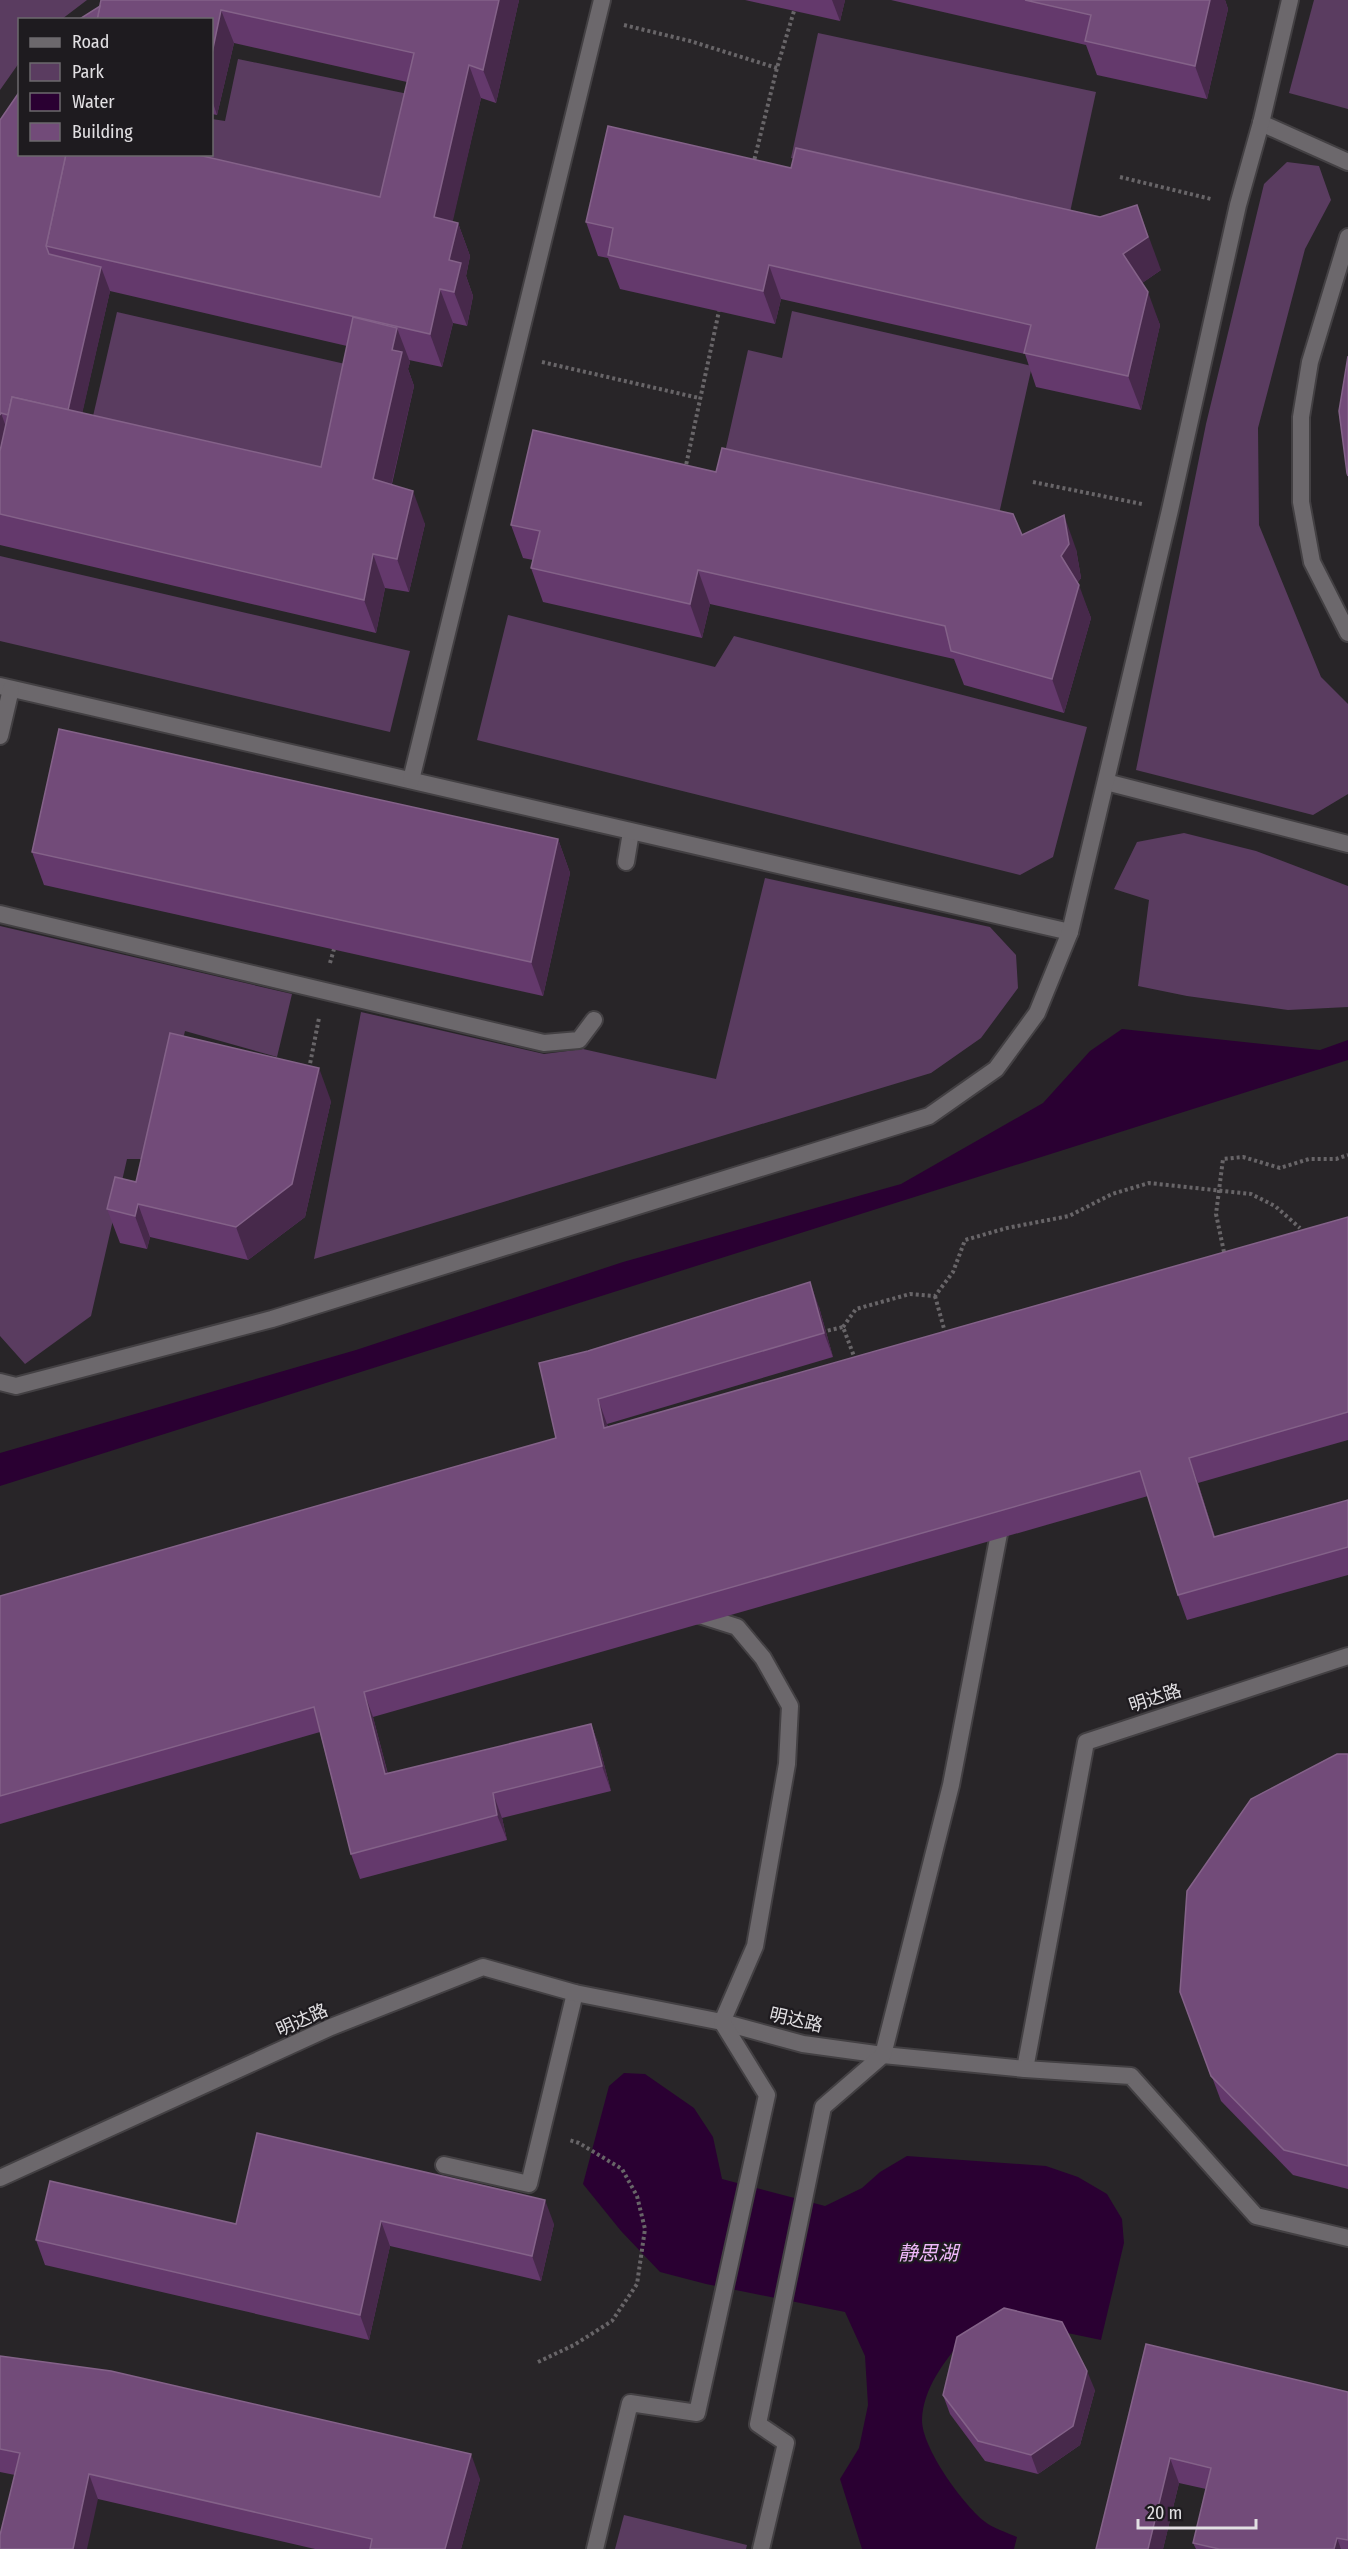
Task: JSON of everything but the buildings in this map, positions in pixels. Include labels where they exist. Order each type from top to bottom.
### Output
[{"type":"street","points":[[411,780],[602,0]]},
{"type":"street","points":[[0,1382],[16,1386],[272,1319],[929,1116],[996,1069],[1037,1012],[1070,932],[1170,510],[1238,205],[1261,123],[1290,0]]},
{"type":"street","points":[[1261,123],[1348,162]]},
{"type":"street","points":[[1348,237],[1310,362],[1301,417],[1301,502],[1312,562],[1348,633]]},
{"type":"street","points":[[0,736],[6,687],[1070,932]]},
{"type":"street","points":[[1106,782],[1348,844]]},
{"type":"street","points":[[626,862],[631,832]]},
{"type":"street","points":[[0,914],[544,1043],[579,1040],[594,1020]]},
{"type":"street","points":[[761,2549],[786,2442],[758,2424],[823,2107],[883,2055],[951,1785],[1005,1499]]},
{"type":"street","points":[[595,2549],[630,2403],[697,2413],[767,2095],[722,2022],[755,1946],[787,1764],[790,1706],[763,1658],[737,1627],[673,1607]]},
{"type":"street","name":"明达路","points":[[0,2178],[331,2027],[483,1967],[575,1993],[722,2022],[803,2044],[883,2055],[1025,2069],[1086,1742],[1348,1656]]},
{"type":"street","points":[[444,2165],[530,2184],[575,1993]]},
{"type":"street","points":[[1025,2069],[1131,2076],[1256,2216],[1348,2238]]},
{"type":"path","points":[[753,167],[777,68],[794,11]]},
{"type":"path","points":[[597,19],[690,41],[777,68]]},
{"type":"path","points":[[1120,177],[1238,205]]},
{"type":"path","points":[[684,473],[719,311]]},
{"type":"path","points":[[514,356],[699,398]]},
{"type":"path","points":[[1033,482],[1170,510]]},
{"type":"path","points":[[1224,1252],[1216,1214],[1223,1159],[1243,1157],[1280,1168],[1309,1159],[1336,1159],[1348,1155]]},
{"type":"path","points":[[935,1296],[953,1272],[965,1240],[1007,1228],[1069,1216],[1112,1194],[1149,1184],[1251,1194],[1275,1206],[1300,1228]]},
{"type":"path","points":[[813,1335],[843,1327],[856,1309],[910,1294],[935,1296]]},
{"type":"path","points":[[935,1296],[948,1340]]},
{"type":"path","points":[[843,1327],[858,1369]]},
{"type":"path","points":[[538,2362],[574,2345],[612,2321],[637,2284],[645,2229],[637,2196],[622,2169],[579,2143],[542,2132]]},
{"type":"green space","points":[[0,0],[87,0],[63,18],[18,18],[18,64],[0,90]]},
{"type":"green space","points":[[1314,0],[1348,0],[1348,109],[1289,93]]},
{"type":"green space","points":[[818,33],[1096,92],[1069,217],[791,158]]},
{"type":"green space","points":[[238,59],[413,95],[385,221],[194,156],[213,156],[213,119],[225,121]]},
{"type":"green space","points":[[1287,162],[1319,166],[1331,200],[1305,249],[1258,428],[1259,525],[1321,677],[1348,704],[1348,794],[1313,815],[1136,770],[1206,424],[1264,184]]},
{"type":"green space","points":[[792,311],[1032,366],[997,523],[723,461],[748,350],[782,358]]},
{"type":"green space","points":[[117,312],[354,366],[325,491],[88,438]]},
{"type":"green space","points":[[0,556],[410,651],[390,732],[0,641]]},
{"type":"green space","points":[[508,615],[715,667],[734,636],[1087,727],[1053,857],[1020,875],[477,740]]},
{"type":"green space","points":[[1184,833],[1256,851],[1348,886],[1348,1007],[1288,1010],[1187,996],[1138,986],[1149,900],[1114,889],[1137,842]]},
{"type":"green space","points":[[765,878],[990,927],[1016,955],[1018,988],[981,1038],[931,1073],[314,1259],[361,1012],[544,1054],[583,1049],[716,1079]]},
{"type":"green space","points":[[0,926],[292,994],[277,1057],[185,1031],[154,1159],[127,1159],[91,1316],[25,1364],[0,1336]]},
{"type":"green space","points":[[624,2515],[747,2545],[746,2549],[615,2549]]},
{"type":"water","points":[[1122,1029],[1320,1050],[1348,1040],[1348,1060],[0,1486],[0,1453],[356,1350],[623,1262],[901,1184],[1043,1103],[1090,1051]]},
{"type":"water","name":"静思湖","points":[[624,2073],[645,2074],[694,2108],[713,2137],[722,2179],[825,2206],[862,2188],[880,2172],[907,2156],[1046,2166],[1078,2177],[1107,2194],[1122,2219],[1124,2243],[1101,2340],[1048,2329],[963,2339],[936,2376],[923,2409],[924,2432],[945,2474],[965,2502],[984,2521],[1017,2537],[1014,2549],[862,2549],[840,2479],[859,2448],[868,2405],[865,2356],[845,2312],[706,2284],[660,2272],[621,2231],[583,2184],[609,2086]]}]
